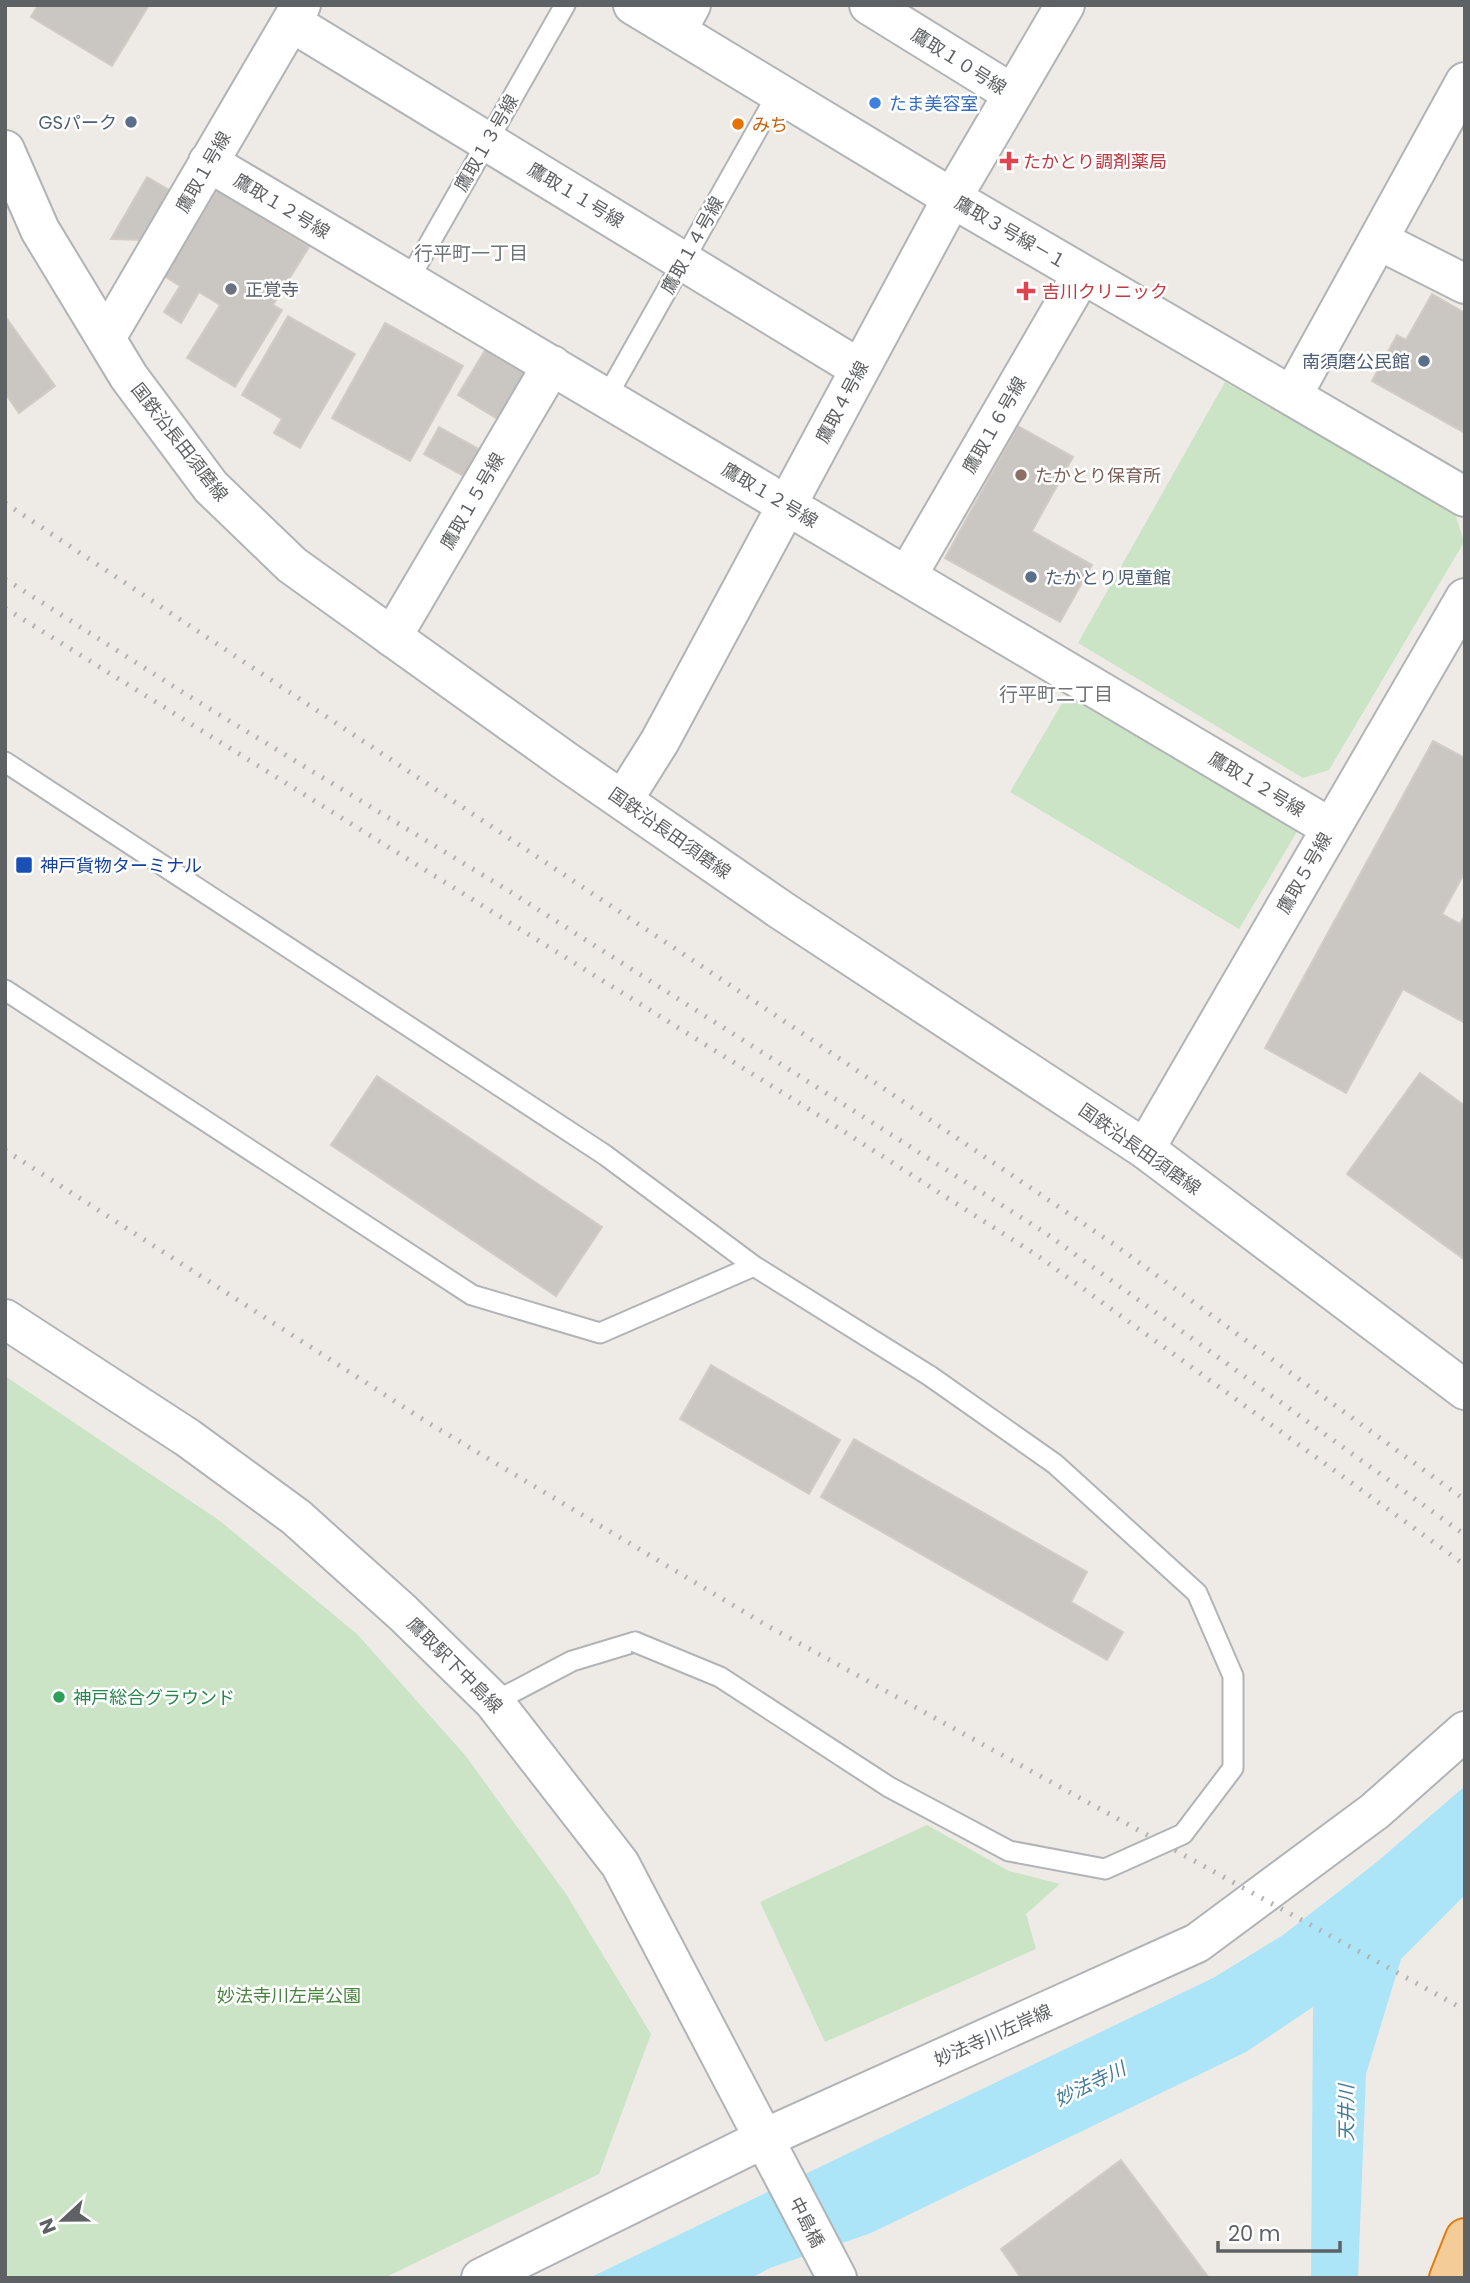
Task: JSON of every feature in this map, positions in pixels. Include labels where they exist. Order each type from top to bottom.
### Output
[{"type":"highway","points":[[1449,2278],[1465,2238]]},
{"type":"street","name":"鷹取３号線－１","points":[[634,5],[684,18],[778,93],[952,198],[1465,496]]},
{"type":"street","name":"鷹取１０号線","points":[[869,5],[1013,94]]},
{"type":"street","name":"鷹取４号線","points":[[623,800],[660,741],[952,198],[1065,5]]},
{"type":"street","name":"鷹取１１号線","points":[[296,14],[487,141],[860,369]]},
{"type":"street","name":"鷹取１号線","points":[[106,338],[296,14]]},
{"type":"street","points":[[1292,396],[1465,82]]},
{"type":"street","name":"国鉄沿長田須磨線","points":[[5,150],[40,230],[130,377],[211,487],[292,565],[781,910],[1145,1149],[1465,1390]]},
{"type":"street","name":"鷹取１２号線","points":[[208,162],[1331,828]]},
{"type":"street","points":[[1378,240],[1465,284]]},
{"type":"street","name":"鷹取１６号線","points":[[906,576],[1082,274]]},
{"type":"street","name":"鷹取１５号線","points":[[392,637],[552,365]]},
{"type":"street","name":"鷹取５号線","points":[[1145,1149],[1465,598]]},
{"type":"street","name":"鷹取駅下中島線","points":[[5,1319],[188,1438],[296,1517],[403,1613],[494,1702],[620,1864],[787,2183]]},
{"type":"street","name":"妙法寺川左岸線","points":[[481,2278],[765,2138],[1197,1943],[1375,1811],[1465,1731]]},
{"type":"street","name":"中島橋","points":[[787,2183],[832,2269]]},
{"type":"lane","name":"鷹取１３号線","points":[[408,281],[565,5]]},
{"type":"lane","name":"鷹取１４号線","points":[[606,398],[778,93]]},
{"type":"lane","points":[[5,762],[605,1155],[754,1266],[930,1376],[1055,1464],[1197,1593],[1233,1676],[1233,1768],[1183,1833],[1105,1869],[1009,1851],[889,1787],[720,1677],[635,1642],[572,1661],[494,1702]]},
{"type":"lane","points":[[5,990],[472,1295],[600,1333],[754,1266]]},
{"type":"green space","points":[[1225,382],[1455,513],[1464,542],[1329,770],[1303,778],[1078,643]]},
{"type":"green space","points":[[1068,693],[1298,830],[1239,929],[1010,792]]},
{"type":"green space","name":"妙法寺川左岸公園","points":[[5,1376],[220,1521],[357,1634],[465,1755],[566,1894],[651,2034],[599,2174],[384,2278],[5,2278]]},
{"type":"green space","points":[[927,1825],[1009,1871],[1060,1884],[1026,1914],[1036,1949],[825,2042],[760,1902]]},
{"type":"water","points":[[1465,1786],[1465,1895],[1401,1959],[1366,2074],[1358,2278],[1311,2278],[1313,2007],[1246,2052],[871,2233],[770,2268],[751,2278],[589,2278],[1213,1978],[1283,1935],[1378,1861]]},
{"type":"building","points":[[38,5],[149,5],[112,66],[31,17]]},
{"type":"building","points":[[147,177],[171,191],[143,240],[111,239]]},
{"type":"building","name":"正覚寺","points":[[217,190],[309,247],[273,305],[282,310],[235,387],[187,358],[220,305],[199,292],[181,323],[164,312],[180,286],[164,276]]},
{"type":"building","name":"南須磨公民館","points":[[1432,294],[1465,313],[1465,433],[1372,381],[1397,335],[1406,340]]},
{"type":"building","points":[[5,316],[55,386],[19,413],[5,393]]},
{"type":"building","name":"正覚寺","points":[[288,316],[355,354],[300,448],[274,433],[282,419],[242,395]]},
{"type":"building","points":[[385,323],[463,366],[410,461],[332,418]]},
{"type":"building","points":[[490,342],[537,370],[506,424],[458,395]]},
{"type":"building","points":[[1018,426],[1073,457],[1032,531],[1092,565],[1060,622],[945,558]]},
{"type":"building","points":[[439,427],[484,452],[469,479],[424,454]]},
{"type":"building","points":[[1433,741],[1465,758],[1465,872],[1442,914],[1460,924],[1465,915],[1465,1023],[1403,989],[1346,1093],[1265,1048]]},
{"type":"building","points":[[1420,1073],[1465,1106],[1465,1260],[1347,1174]]},
{"type":"building","points":[[377,1076],[602,1227],[556,1296],[331,1145]]},
{"type":"building","points":[[711,1365],[840,1440],[809,1494],[680,1419]]},
{"type":"building","points":[[854,1439],[1087,1572],[1071,1602],[1123,1632],[1107,1660],[821,1497]]},
{"type":"building","points":[[1121,2160],[1209,2278],[1021,2278],[1001,2249]]},
{"type":"railway","points":[[5,503],[781,1019],[1115,1245],[1465,1500]]},
{"type":"railway","points":[[5,579],[187,695],[509,891],[1044,1232],[1465,1535]]},
{"type":"railway","points":[[5,608],[815,1113],[1038,1256],[1465,1565]]},
{"type":"railway","points":[[5,1150],[427,1422],[766,1625],[1465,2010]]},
{"type":"place","name":"たま美容室","points":[[875,103]]},
{"type":"place","name":"GSパーク","points":[[131,122]]},
{"type":"place","name":"みち","points":[[738,124]]},
{"type":"place","name":"たかとり調剤薬局","points":[[1009,161]]},
{"type":"place","name":"正覚寺","points":[[231,289]]},
{"type":"place","name":"吉川クリニック","points":[[1026,291]]},
{"type":"place","name":"南須磨公民館","points":[[1424,361]]},
{"type":"place","name":"たかとり保育所","points":[[1021,475]]},
{"type":"place","name":"たかとり児童館","points":[[1031,577]]},
{"type":"place","name":"神戸貨物ターミナル","points":[[24,865]]},
{"type":"place","name":"神戸総合グラウンド","points":[[59,1697]]},
{"type":"district","name":"行平町一丁目","points":[[471,253]]},
{"type":"district","name":"行平町二丁目","points":[[1056,694]]},
{"type":"water label","name":"妙法寺川","points":[[1090,2084]]},
{"type":"water label","name":"天井川","points":[[1346,2113]]}]
